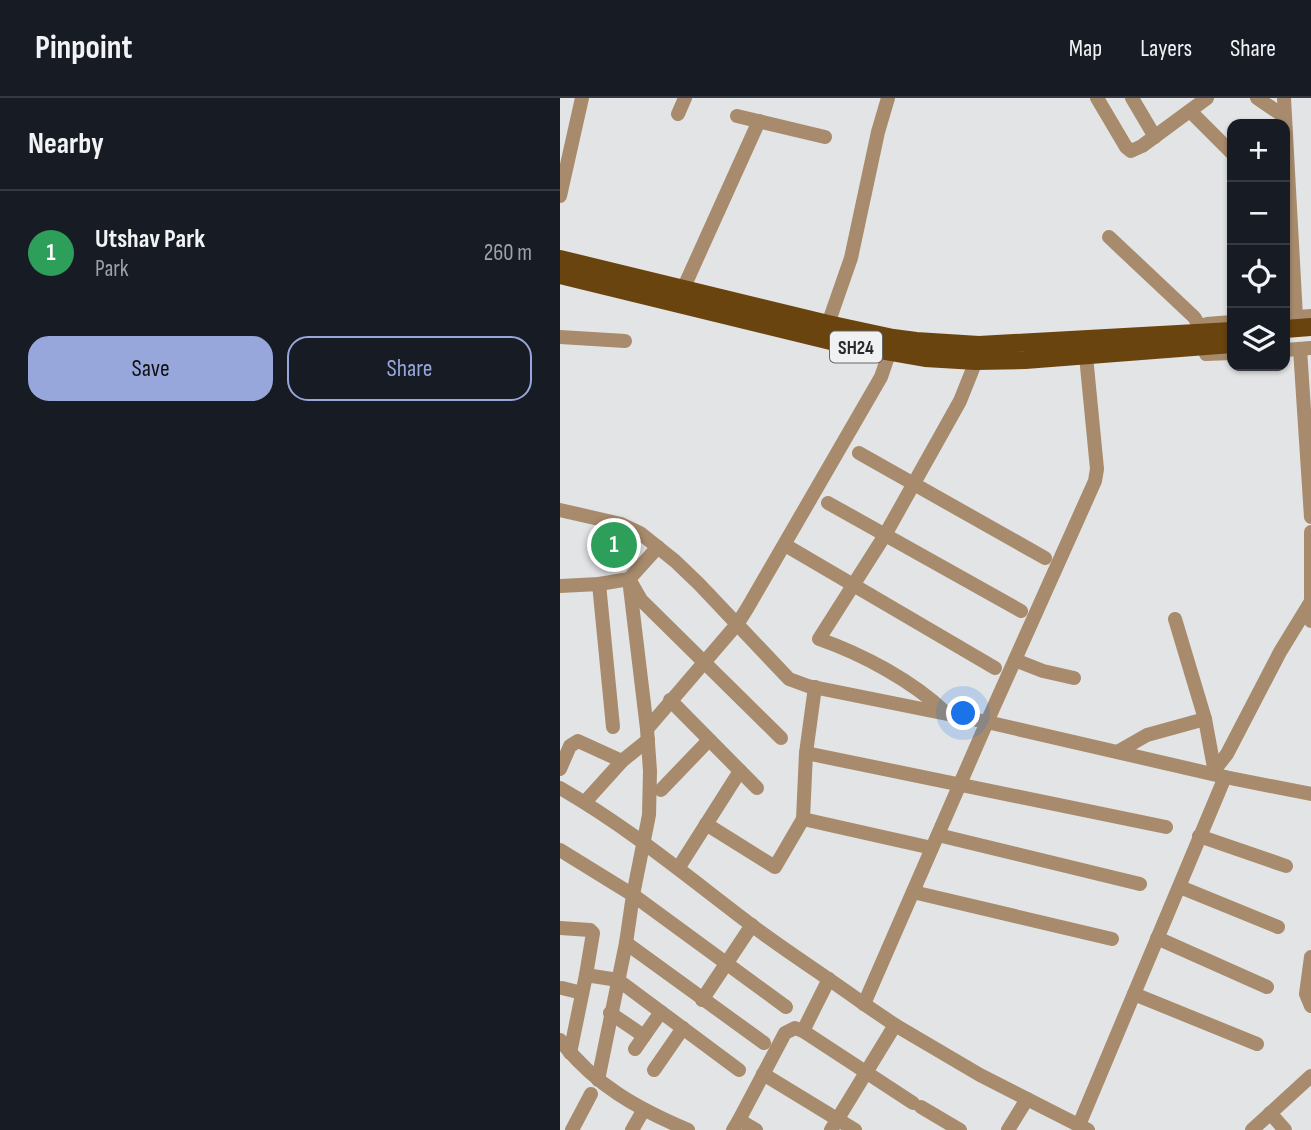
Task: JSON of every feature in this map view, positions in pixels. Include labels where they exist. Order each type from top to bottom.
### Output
[{"type":"main road","name":"SH24","points":[[560,258],[828,324],[892,346],[1157,343]]},
{"type":"main road","name":"SH24","points":[[560,275],[789,332],[976,361],[1086,356],[1227,332]]},
{"type":"main road","name":"SH24","points":[[1197,335],[1227,343]]},
{"type":"street","points":[[560,196],[582,98]]},
{"type":"street","points":[[678,114],[685,98]]},
{"type":"street","points":[[828,324],[851,258],[888,98]]},
{"type":"street","points":[[1097,98],[1129,150],[1135,151],[1195,104],[1227,146]]},
{"type":"street","points":[[1132,98],[1155,136]]},
{"type":"street","points":[[1257,98],[1285,117]]},
{"type":"street","points":[[1284,98],[1287,182]]},
{"type":"street","points":[[737,116],[825,137]]},
{"type":"street","points":[[684,287],[759,121]]},
{"type":"street","points":[[1109,237],[1188,311],[1197,335],[1227,324]]},
{"type":"street","points":[[1290,245],[1298,321]]},
{"type":"street","points":[[560,337],[625,341]]},
{"type":"street","points":[[1157,343],[1176,356],[1227,353]]},
{"type":"street","points":[[585,802],[648,734],[670,700],[738,623],[881,377],[892,346]]},
{"type":"street","points":[[1298,346],[1311,517]]},
{"type":"street","points":[[864,1004],[986,722],[1095,481],[1097,469],[1086,356]]},
{"type":"street","points":[[947,714],[911,685],[841,647],[819,639],[885,535],[960,401],[976,361]]},
{"type":"street","points":[[859,453],[1045,558]]},
{"type":"street","points":[[828,503],[1021,611]]},
{"type":"street","points":[[560,510],[621,524],[640,533],[738,623],[789,679],[815,687],[1311,794]]},
{"type":"street","points":[[1311,532],[1311,621]]},
{"type":"street","points":[[785,545],[995,668]]},
{"type":"street","points":[[560,586],[629,579],[658,547]]},
{"type":"street","points":[[629,579],[641,600],[781,738]]},
{"type":"street","points":[[598,1080],[626,943],[650,801],[648,734],[629,579]]},
{"type":"street","points":[[599,584],[613,727]]},
{"type":"street","points":[[560,788],[585,802],[679,867],[752,925],[895,1025],[980,1075],[1083,1127],[1134,994],[1180,887],[1227,754],[1280,652],[1310,603]]},
{"type":"street","points":[[1175,619],[1219,773]]},
{"type":"street","points":[[1015,660],[1074,678]]},
{"type":"street","points":[[706,824],[775,867],[803,819],[806,753],[815,687]]},
{"type":"street","points":[[670,700],[757,788]]},
{"type":"street","points":[[1119,751],[1147,735],[1205,719]]},
{"type":"street","points":[[661,790],[709,740]]},
{"type":"street","points":[[560,769],[570,746],[578,741],[622,761]]},
{"type":"street","points":[[806,753],[1166,827]]},
{"type":"street","points":[[679,867],[740,771]]},
{"type":"street","points":[[803,819],[935,842],[1140,884]]},
{"type":"street","points":[[1199,836],[1286,866]]},
{"type":"street","points":[[560,850],[633,895],[786,1007]]},
{"type":"street","points":[[1180,887],[1278,927]]},
{"type":"street","points":[[913,892],[1112,939]]},
{"type":"street","points":[[702,1000],[752,925]]},
{"type":"street","points":[[560,928],[590,930],[593,933],[570,1053]]},
{"type":"street","points":[[1157,938],[1267,987]]},
{"type":"street","points":[[626,943],[764,1044]]},
{"type":"street","points":[[1311,957],[1306,994],[1311,1006]]},
{"type":"street","points":[[586,975],[618,981],[739,1070]]},
{"type":"street","points":[[803,1031],[829,979]]},
{"type":"street","points":[[561,988],[582,993]]},
{"type":"street","points":[[1134,994],[1256,1044]]},
{"type":"street","points":[[635,1049],[661,1012]]},
{"type":"street","points":[[610,1013],[644,1036]]},
{"type":"street","points":[[834,1124],[895,1025]]},
{"type":"street","points":[[654,1070],[683,1028]]},
{"type":"street","points":[[756,1130],[736,1125],[786,1033],[795,1028],[960,1130]]},
{"type":"street","points":[[560,1040],[598,1080],[643,1111],[688,1130]]},
{"type":"street","points":[[763,1074],[834,1124],[855,1130]]},
{"type":"street","points":[[1252,1130],[1311,1076]]},
{"type":"street","points":[[572,1130],[591,1094]]},
{"type":"street","points":[[1008,1130],[1027,1099]]},
{"type":"street","points":[[632,1130],[643,1111]]},
{"type":"street","points":[[1270,1113],[1285,1130]]},
{"type":"place","name":"Utshav Park","points":[[614,545]]}]
